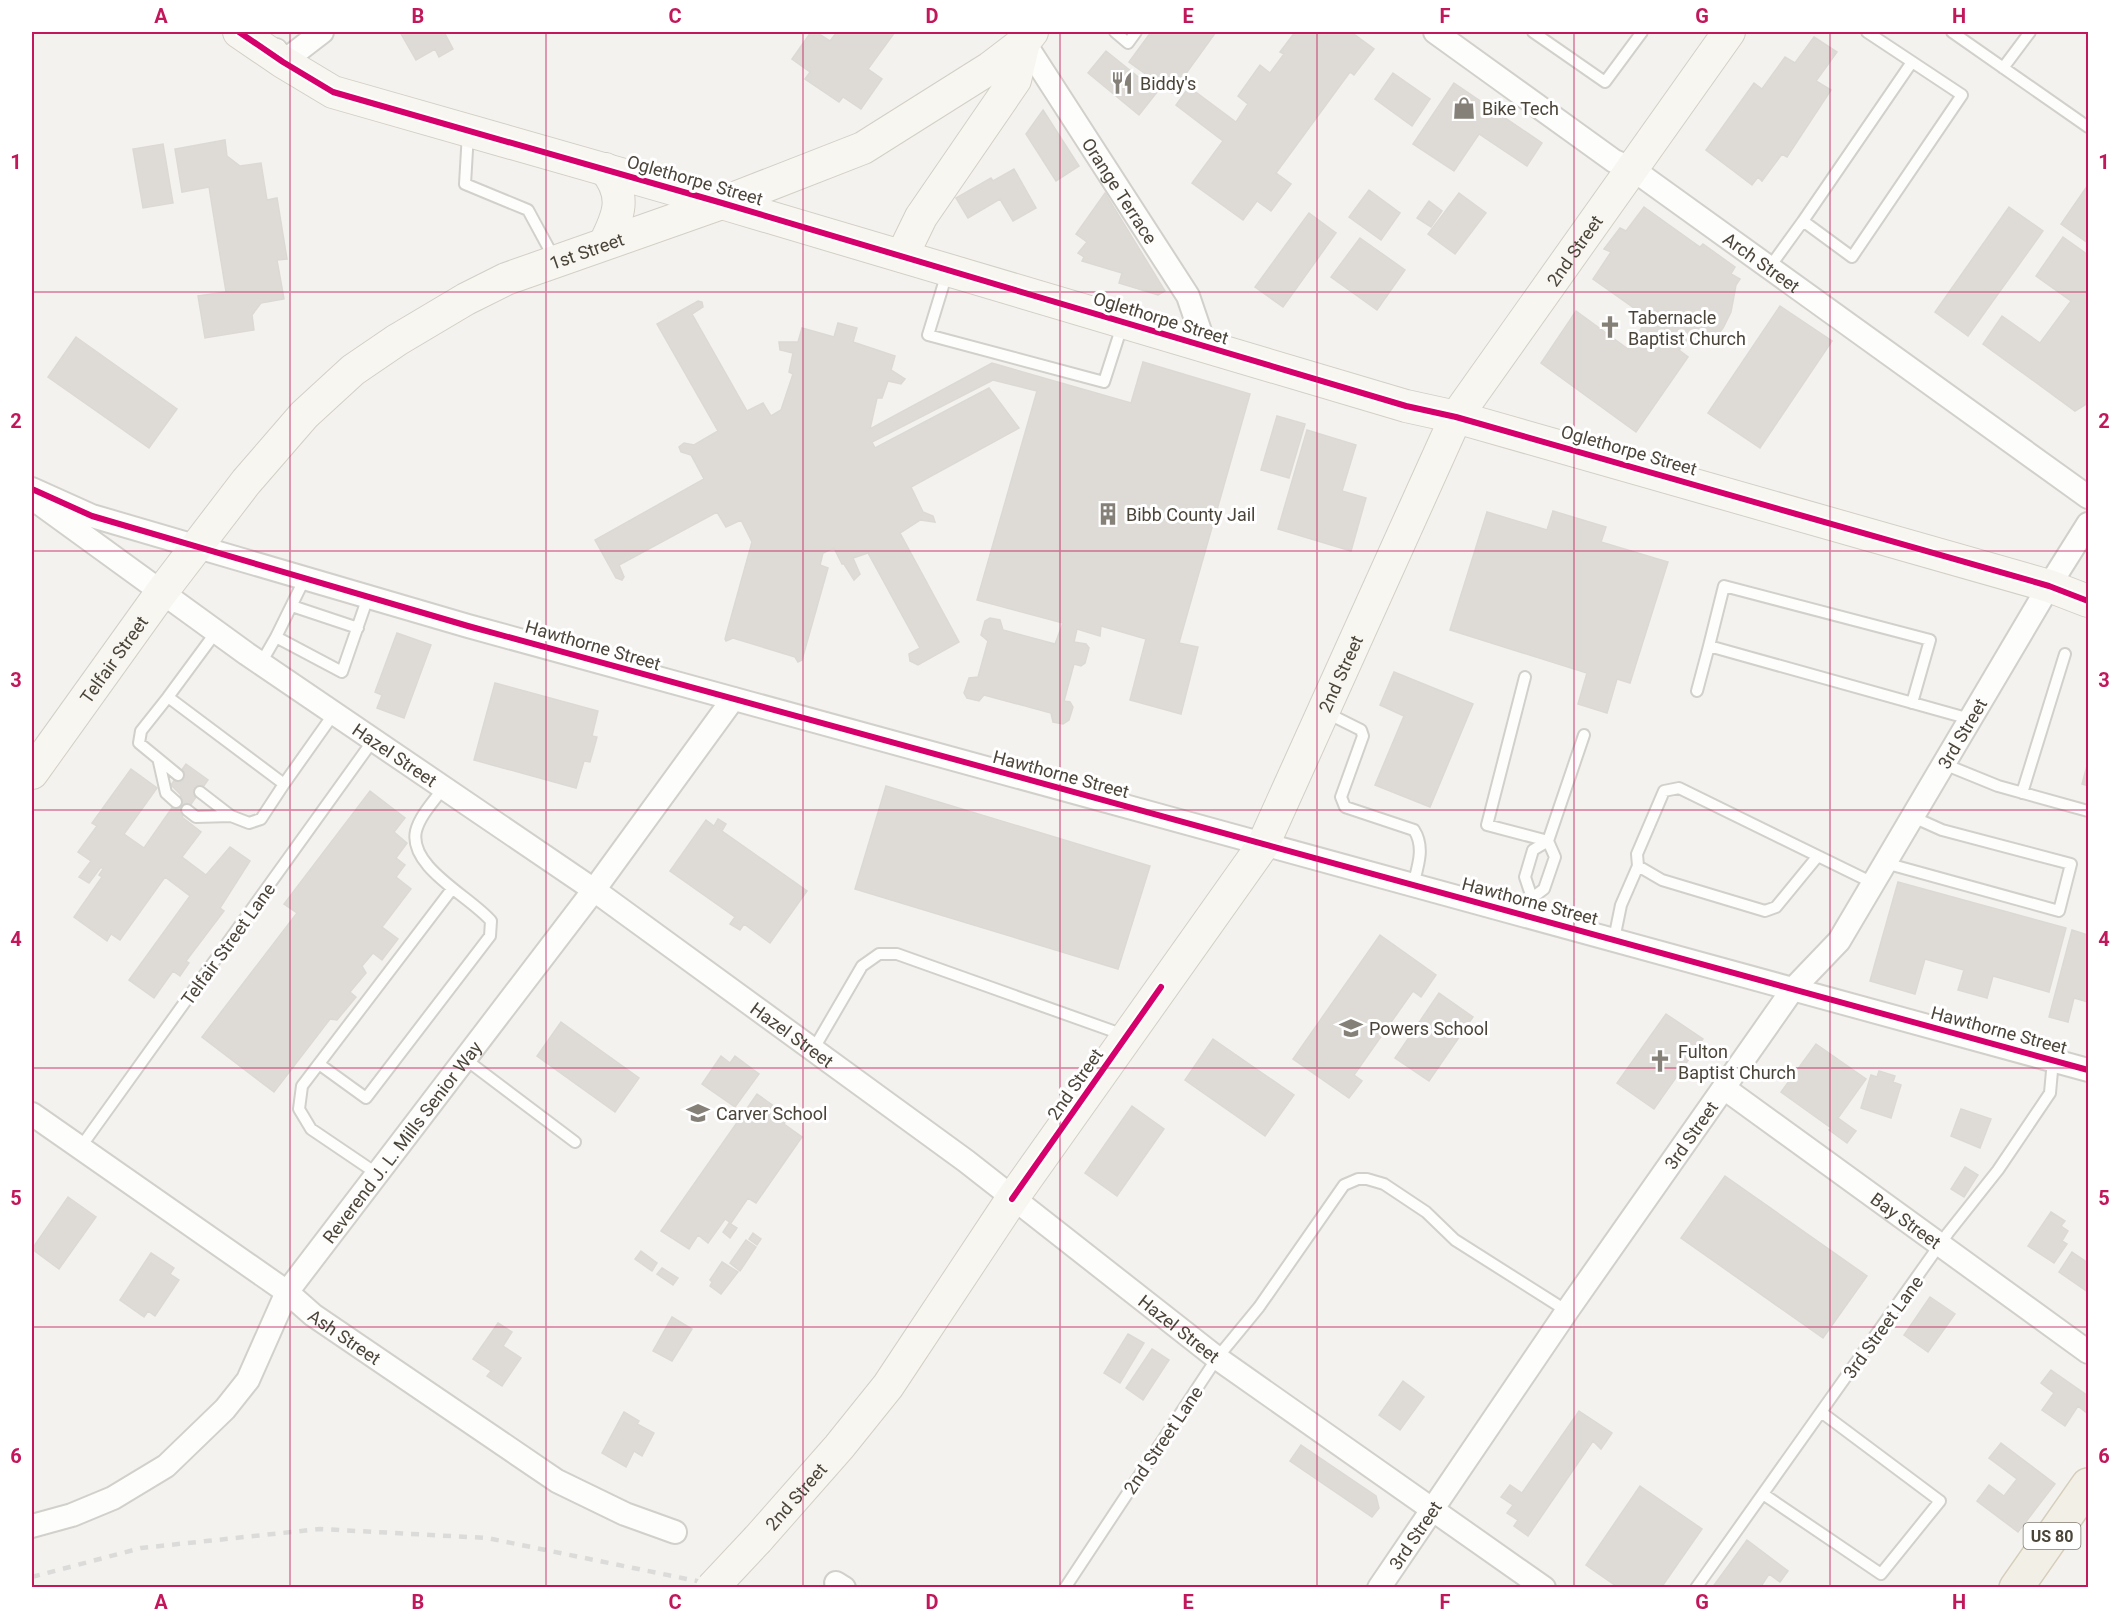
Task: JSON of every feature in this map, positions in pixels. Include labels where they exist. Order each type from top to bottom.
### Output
[{"type":"main road","name":"US 80","points":[[2016,1587],[2088,1485]]},
{"type":"street","name":"Oglethorpe Street","points":[[240,32],[283,62],[333,92],[722,203],[1406,406],[1456,417],[2049,586],[2088,601]]},
{"type":"street","points":[[264,32],[283,62],[322,32]]},
{"type":"street","name":"2nd Street","points":[[712,1587],[839,1448],[888,1386],[1012,1199],[1263,845],[1456,417],[1568,261],[1630,168],[1729,32]]},
{"type":"street","name":"Arch Street","points":[[1442,34],[1614,161],[1630,168],[2088,497]]},
{"type":"street","points":[[903,256],[921,217],[1015,80],[1028,37]]},
{"type":"street","name":"1st Street","points":[[197,547],[246,482],[297,424],[353,370],[397,340],[466,299],[555,260],[722,203],[863,147],[964,85],[1028,37]]},
{"type":"street","name":"Orange Terrace","points":[[1028,37],[1188,296],[1205,346]]},
{"type":"street","points":[[605,170],[617,184],[619,201],[616,220],[605,243]]},
{"type":"street","name":"Hawthorne Street","points":[[32,489],[92,516],[368,597],[1263,845],[1413,885],[1530,907],[1614,939],[2088,1070]]},
{"type":"street","name":"Hazel Street","points":[[32,497],[216,632],[594,890],[1012,1199],[1217,1358],[1544,1587]]},
{"type":"street","name":"3rd Street","points":[[1378,1587],[1793,989],[1839,942],[2088,524]]},
{"type":"street","name":"Telfair Street","points":[[32,773],[161,593],[197,547]]},
{"type":"street","name":"Reverend J. L. Mills Senior Way","points":[[32,1526],[72,1515],[113,1498],[165,1466],[200,1436],[248,1380],[286,1293],[594,890],[732,699]]},
{"type":"street","name":"Bay Street","points":[[1724,1088],[2088,1352]]},
{"type":"street","name":"Ash Street","points":[[32,1114],[286,1293],[313,1316],[557,1481],[625,1514],[675,1532]]},
{"type":"lane","points":[[1115,32],[1128,43],[1136,32]]},
{"type":"lane","points":[[1533,32],[1605,82],[1642,32]]},
{"type":"lane","points":[[1803,221],[1852,257],[1962,96],[1867,32]]},
{"type":"lane","points":[[1952,32],[2088,127]]},
{"type":"lane","points":[[2003,68],[2030,32]]},
{"type":"lane","points":[[1768,269],[1912,62]]},
{"type":"lane","points":[[468,130],[465,184],[528,210],[555,260]]},
{"type":"lane","points":[[948,270],[928,335],[1104,382],[1123,322]]},
{"type":"lane","points":[[261,663],[305,578]]},
{"type":"lane","points":[[1697,691],[1724,586],[1930,640],[1912,703]]},
{"type":"lane","points":[[276,637],[342,672],[368,597]]},
{"type":"lane","points":[[292,606],[358,628]]},
{"type":"lane","points":[[178,775],[159,762],[139,743],[141,731],[216,632]]},
{"type":"lane","points":[[1709,646],[1970,719]]},
{"type":"lane","points":[[2022,793],[2065,654]]},
{"type":"lane","points":[[1525,677],[1487,825],[1548,841]]},
{"type":"lane","points":[[168,697],[284,784]]},
{"type":"lane","points":[[1323,711],[1361,730],[1363,736],[1341,797],[1345,807],[1414,830],[1419,837],[1420,856],[1413,885]]},
{"type":"lane","points":[[200,792],[231,816],[249,823],[261,819],[335,712]]},
{"type":"lane","points":[[1530,907],[1525,877],[1533,850],[1548,841],[1584,735]]},
{"type":"lane","name":"Telfair Street Lane","points":[[80,1148],[374,739]]},
{"type":"lane","points":[[159,762],[166,793],[176,802]]},
{"type":"lane","points":[[1944,764],[2022,793],[2088,812]]},
{"type":"lane","points":[[319,1064],[366,1098],[490,936],[491,921],[480,908],[452,889],[418,854],[416,831],[444,787]]},
{"type":"lane","points":[[1614,939],[1621,905],[1638,866],[1637,854],[1664,792],[1671,788],[1679,788],[1873,883]]},
{"type":"lane","points":[[187,810],[196,817],[231,816]]},
{"type":"lane","points":[[1885,863],[2059,911],[2071,864],[1942,830],[1913,817]]},
{"type":"lane","points":[[1530,907],[1544,889],[1555,857],[1548,841]]},
{"type":"lane","points":[[1638,866],[1662,880],[1765,911],[1776,907],[1817,857]]},
{"type":"lane","points":[[376,1173],[311,1129],[299,1109],[302,1086],[452,889]]},
{"type":"lane","points":[[813,1050],[862,966],[879,954],[897,954],[1127,1036]]},
{"type":"lane","points":[[465,1059],[575,1142]]},
{"type":"lane","name":"3rd Street Lane","points":[[1696,1587],[1948,1233],[1998,1170],[2050,1093],[2053,1060]]},
{"type":"lane","name":"2nd Street Lane","points":[[1065,1587],[1217,1358],[1260,1307],[1344,1185],[1367,1179],[1384,1184],[1426,1212],[1455,1240],[1568,1311]]},
{"type":"lane","points":[[1763,1494],[1881,1574],[1940,1501],[1821,1412]]},
{"type":"building","points":[[400,32],[444,32],[453,49],[439,57],[435,49],[416,60]]},
{"type":"building","points":[[811,32],[816,32],[830,41],[837,32],[895,32],[868,69],[882,79],[861,109],[843,97],[839,102],[805,79],[810,72],[792,59]]},
{"type":"building","points":[[1151,32],[1216,32],[1172,93],[1129,62]]},
{"type":"building","points":[[1295,32],[1351,32],[1374,49],[1354,75],[1350,72],[1276,173],[1291,184],[1271,211],[1257,201],[1243,220],[1192,183],[1223,141],[1176,105],[1189,87],[1236,122],[1248,104],[1238,96],[1260,65],[1270,73],[1284,54],[1280,52]]},
{"type":"building","points":[[1814,37],[1837,52],[1816,81],[1831,90],[1787,157],[1782,154],[1762,181],[1758,177],[1752,185],[1706,150],[1754,83],[1762,89],[1785,57],[1795,63]]},
{"type":"building","name":"Biddy's","points":[[1106,51],[1157,92],[1139,115],[1088,73]]},
{"type":"building","points":[[1393,73],[1430,99],[1412,126],[1375,99]]},
{"type":"building","name":"Bike Tech","points":[[1454,83],[1542,143],[1527,166],[1479,134],[1454,171],[1413,144]]},
{"type":"building","points":[[1043,110],[1079,166],[1056,181],[1026,134]]},
{"type":"building","points":[[225,140],[227,156],[240,166],[261,163],[267,200],[277,198],[287,259],[277,260],[284,299],[261,303],[252,315],[254,330],[205,338],[198,296],[226,292],[209,187],[182,192],[175,149]]},
{"type":"building","points":[[163,144],[173,203],[143,208],[133,149]]},
{"type":"building","points":[[1014,169],[1036,208],[1013,221],[1000,199],[968,218],[956,198],[991,178],[993,181]]},
{"type":"building","points":[[2088,185],[2088,243],[2061,224]]},
{"type":"building","points":[[1369,190],[1400,213],[1381,240],[1349,217]]},
{"type":"building","points":[[1105,193],[1165,291],[1158,295],[1119,283],[1122,273],[1082,261],[1084,257],[1078,253],[1087,242],[1076,234]]},
{"type":"building","points":[[1459,193],[1486,213],[1455,254],[1428,234]]},
{"type":"building","points":[[1429,201],[1442,211],[1431,227],[1417,218]]},
{"type":"building","points":[[1644,207],[1700,247],[1703,244],[1735,267],[1731,274],[1740,279],[1736,285],[1731,312],[1723,328],[1715,338],[1706,343],[1697,343],[1689,338],[1679,350],[1688,357],[1636,432],[1541,363],[1576,311],[1628,349],[1648,318],[1593,279],[1611,252],[1604,249],[1620,228],[1626,231]]},
{"type":"building","points":[[2009,207],[2043,231],[1968,336],[1935,312]]},
{"type":"building","points":[[1309,213],[1336,233],[1283,307],[1255,287]]},
{"type":"building","points":[[2063,237],[2088,255],[2088,403],[2075,411],[1983,344],[2002,316],[2040,343],[2071,301],[2036,276]]},
{"type":"building","points":[[1360,238],[1405,270],[1377,310],[1331,277]]},
{"type":"building","name":"Bibb County Jail","points":[[698,301],[702,302],[703,307],[692,314],[747,411],[763,403],[771,416],[781,410],[793,374],[789,372],[793,353],[780,350],[779,342],[798,342],[802,328],[834,337],[838,323],[857,328],[853,342],[895,356],[891,370],[905,379],[901,384],[888,381],[882,398],[877,398],[870,429],[992,363],[1131,403],[1143,362],[1250,394],[1179,643],[1198,647],[1181,714],[1130,700],[1146,639],[1101,626],[1100,636],[1077,629],[1074,642],[1086,644],[1089,648],[1085,663],[1081,666],[1074,664],[1064,701],[1070,702],[1073,707],[1069,720],[1063,724],[1053,722],[1051,713],[984,695],[979,701],[967,698],[964,693],[969,678],[978,677],[988,641],[981,635],[985,621],[990,618],[1000,620],[1003,630],[1055,644],[1063,623],[977,600],[1037,391],[993,380],[872,442],[875,448],[989,388],[1019,428],[911,487],[923,512],[933,516],[935,522],[920,520],[900,533],[959,642],[918,665],[910,661],[909,654],[920,648],[868,553],[853,558],[860,574],[854,580],[834,548],[823,553],[820,565],[828,568],[802,660],[798,662],[795,657],[733,638],[726,641],[725,639],[752,542],[741,520],[726,527],[717,512],[619,565],[624,577],[622,580],[616,578],[595,540],[704,479],[691,455],[681,452],[679,447],[684,443],[694,445],[718,431],[657,324]]},
{"type":"building","points":[[1780,306],[1832,341],[1760,448],[1708,413]]},
{"type":"building","points":[[76,337],[177,409],[149,448],[48,377]]},
{"type":"building","points":[[1277,416],[1305,424],[1289,478],[1261,470]]},
{"type":"building","points":[[1307,430],[1356,445],[1342,491],[1366,498],[1351,551],[1278,529]]},
{"type":"building","points":[[1553,511],[1606,527],[1601,542],[1668,562],[1630,683],[1617,679],[1607,713],[1578,704],[1587,673],[1450,630],[1487,512],[1547,530]]},
{"type":"building","points":[[397,633],[431,645],[404,718],[377,708],[382,695],[375,692]]},
{"type":"building","points":[[1394,672],[1473,704],[1430,807],[1375,785],[1404,716],[1380,705]]},
{"type":"building","points":[[495,683],[598,711],[592,736],[597,737],[590,762],[584,761],[576,788],[474,760]]},
{"type":"building","points":[[2088,762],[2088,786],[2082,784]]},
{"type":"building","points":[[186,764],[208,780],[182,817],[201,832],[182,857],[206,875],[230,847],[250,861],[220,908],[224,911],[186,961],[189,963],[180,976],[173,971],[154,998],[129,980],[190,896],[165,877],[120,940],[111,934],[107,941],[74,917],[102,877],[99,875],[103,869],[101,867],[89,883],[79,877],[91,861],[78,852],[97,826],[92,823],[131,769],[157,788],[124,834],[144,848],[181,795],[171,785]]},
{"type":"building","points":[[886,786],[1150,866],[1118,969],[855,889]]},
{"type":"building","points":[[370,791],[405,818],[394,832],[407,843],[396,858],[405,865],[396,877],[411,889],[382,927],[398,939],[382,960],[373,953],[362,966],[366,973],[350,992],[356,997],[337,1020],[330,1019],[274,1092],[202,1037],[297,913],[284,904]]},
{"type":"building","points":[[718,819],[726,824],[722,831],[807,891],[770,943],[744,924],[740,930],[730,924],[735,917],[670,871],[706,820],[714,826]]},
{"type":"building","points":[[1898,882],[2066,928],[2049,992],[1993,976],[1987,998],[1958,990],[1964,970],[1925,959],[1915,994],[1870,981]]},
{"type":"building","points":[[2072,930],[2088,935],[2088,1002],[2074,998],[2068,1022],[2049,1017]]},
{"type":"building","name":"Powers School","points":[[1380,935],[1436,975],[1421,997],[1413,991],[1354,1075],[1362,1081],[1349,1098],[1293,1059]]},
{"type":"building","points":[[1439,993],[1473,1017],[1429,1081],[1395,1058]]},
{"type":"building","name":"Fulton Baptist Church","points":[[1666,1014],[1703,1039],[1654,1109],[1617,1083]]},
{"type":"building","points":[[561,1022],[639,1078],[615,1112],[537,1056]]},
{"type":"building","points":[[1213,1039],[1294,1095],[1265,1136],[1185,1080]]},
{"type":"building","points":[[1816,1044],[1866,1079],[1838,1118],[1856,1131],[1847,1143],[1829,1130],[1831,1128],[1781,1092]]},
{"type":"building","points":[[721,1056],[730,1063],[735,1056],[759,1074],[735,1107],[702,1084]]},
{"type":"building","points":[[1879,1071],[1895,1076],[1893,1082],[1901,1085],[1891,1118],[1861,1108],[1871,1075],[1877,1077]]},
{"type":"building","points":[[757,1094],[789,1117],[784,1124],[802,1137],[756,1203],[748,1198],[731,1223],[725,1219],[708,1243],[698,1235],[689,1249],[661,1231]]},
{"type":"building","points":[[1132,1106],[1164,1129],[1117,1196],[1085,1173]]},
{"type":"building","points":[[1961,1109],[1991,1119],[1980,1148],[1951,1136]]},
{"type":"building","points":[[1965,1167],[1978,1175],[1964,1197],[1951,1189]]},
{"type":"building","points":[[1725,1176],[1867,1276],[1823,1338],[1681,1238]]},
{"type":"building","points":[[68,1197],[96,1217],[59,1269],[32,1249]]},
{"type":"building","points":[[2051,1212],[2065,1221],[2061,1226],[2068,1231],[2062,1241],[2067,1244],[2054,1263],[2028,1246]]},
{"type":"building","points":[[729,1223],[737,1228],[730,1238],[723,1232]]},
{"type":"building","points":[[753,1233],[761,1239],[757,1245],[749,1239]]},
{"type":"building","points":[[746,1240],[756,1247],[740,1271],[730,1263]]},
{"type":"building","points":[[641,1251],[657,1263],[652,1271],[635,1259]]},
{"type":"building","points":[[2072,1252],[2088,1263],[2088,1292],[2059,1272]]},
{"type":"building","points":[[151,1253],[174,1268],[170,1274],[179,1280],[155,1316],[148,1311],[144,1317],[120,1300]]},
{"type":"building","points":[[722,1262],[738,1272],[721,1294],[710,1286],[712,1282],[710,1280]]},
{"type":"building","points":[[662,1268],[678,1278],[673,1285],[657,1274]]},
{"type":"building","points":[[1930,1297],[1955,1314],[1928,1352],[1904,1335]]},
{"type":"building","points":[[672,1317],[692,1329],[672,1361],[653,1351]]},
{"type":"building","points":[[498,1323],[512,1332],[503,1346],[521,1358],[502,1386],[487,1376],[491,1371],[473,1359]]},
{"type":"building","points":[[1128,1334],[1144,1343],[1120,1383],[1104,1373]]},
{"type":"building","points":[[1152,1349],[1169,1360],[1143,1400],[1126,1388]]},
{"type":"building","points":[[2051,1370],[2088,1396],[2088,1414],[2078,1406],[2065,1426],[2042,1410],[2054,1393],[2041,1383]]},
{"type":"building","points":[[1403,1381],[1424,1397],[1400,1430],[1379,1415]]},
{"type":"building","points":[[1579,1411],[1612,1433],[1601,1449],[1593,1441],[1528,1536],[1514,1526],[1518,1520],[1507,1513],[1513,1505],[1501,1497],[1510,1485],[1522,1493]]},
{"type":"building","points":[[624,1412],[639,1421],[637,1424],[654,1433],[642,1456],[634,1451],[626,1467],[602,1453]]},
{"type":"building","points":[[2001,1443],[2055,1484],[2018,1532],[1977,1501],[1989,1485],[2004,1496],[2017,1479],[1989,1458]]},
{"type":"building","points":[[1301,1445],[1376,1496],[1379,1508],[1372,1517],[1290,1461]]},
{"type":"building","points":[[1640,1486],[1702,1529],[1661,1588],[1619,1588],[1586,1565]]},
{"type":"building","points":[[1747,1540],[1788,1571],[1780,1582],[1769,1574],[1760,1588],[1712,1588]]},
{"type":"railway","points":[[32,1577],[141,1548],[320,1529],[487,1538],[731,1588]]},
{"type":"cycle path","points":[[239,32],[333,92],[722,203],[1406,406],[1456,417],[2049,586],[2088,601]]},
{"type":"cycle path","points":[[32,489],[92,516],[468,626],[2088,1070]]},
{"type":"cycle path","points":[[1012,1199],[1161,987]]},
{"type":"place","name":"Biddy's","points":[[1122,83]]},
{"type":"place","name":"Bike Tech","points":[[1464,108]]},
{"type":"place","name":"Tabernacle Baptist Church","points":[[1610,327]]},
{"type":"place","name":"Bibb County Jail","points":[[1108,514]]},
{"type":"place","name":"Powers School","points":[[1351,1028]]},
{"type":"place","name":"Fulton Baptist Church","points":[[1660,1061]]},
{"type":"place","name":"Carver School","points":[[698,1113]]}]
